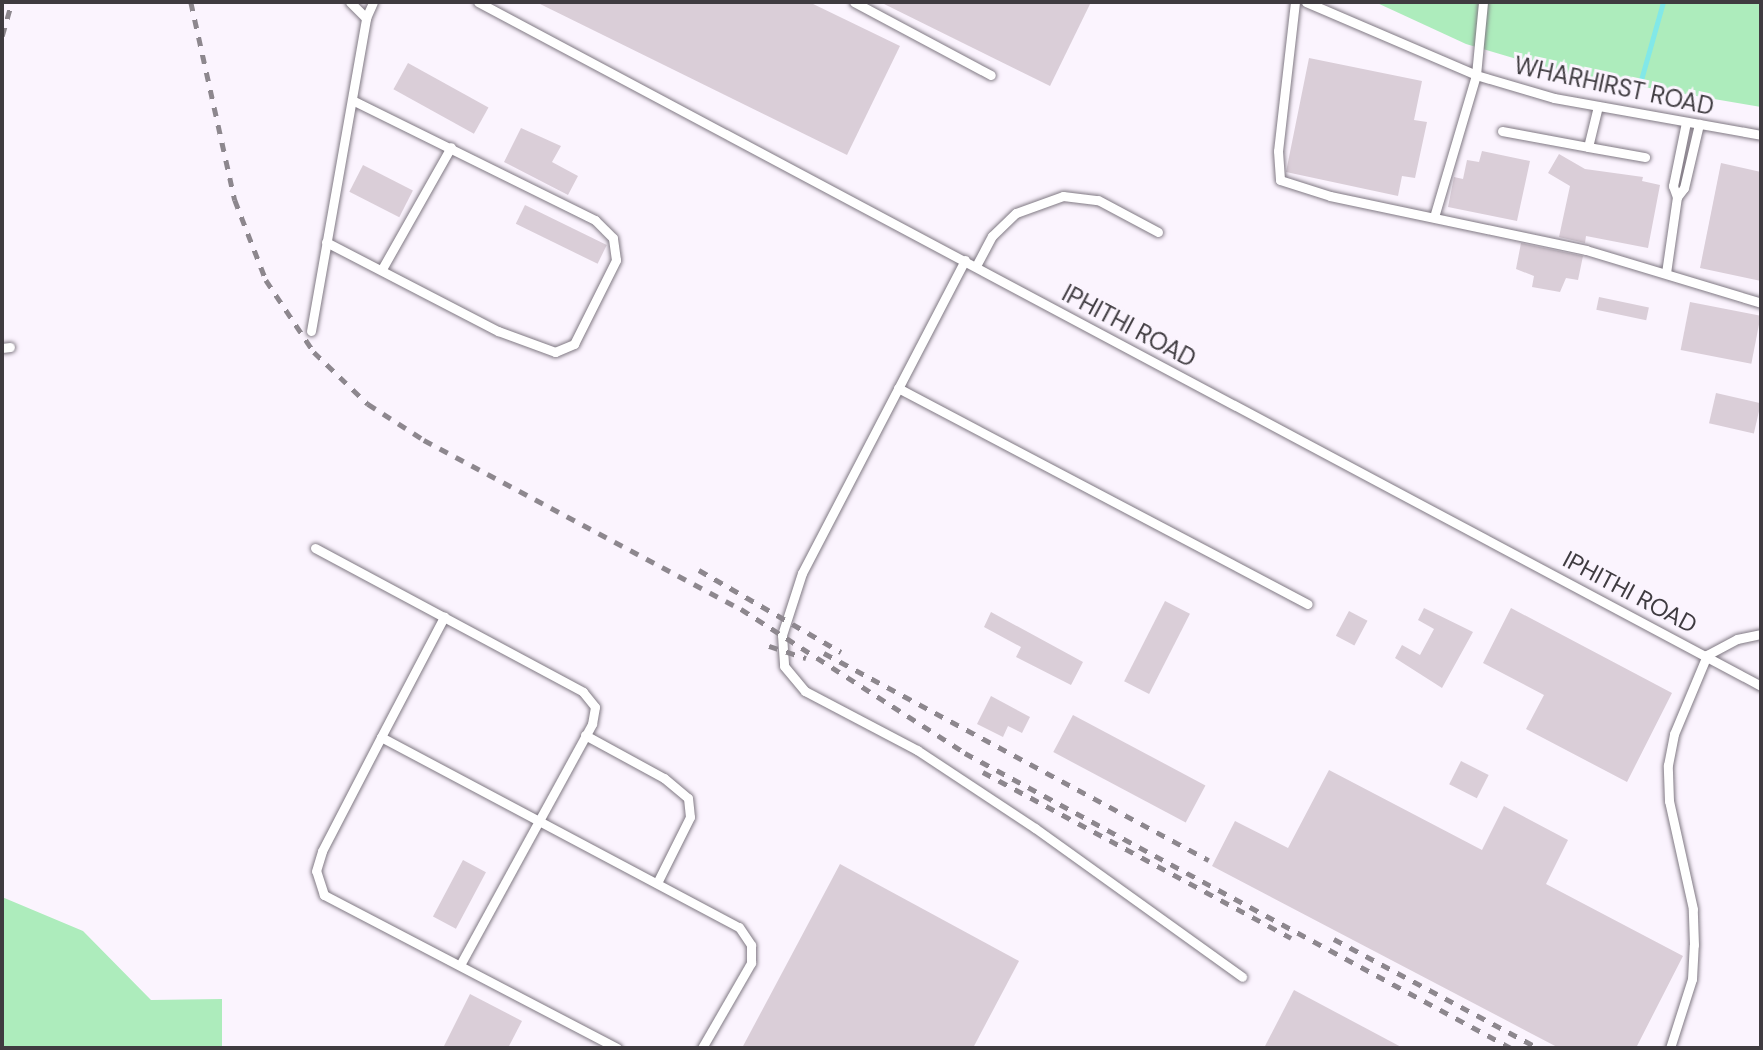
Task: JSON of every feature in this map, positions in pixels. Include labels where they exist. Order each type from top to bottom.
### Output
[{"type":"lane","points":[[350,2],[366,18]]},
{"type":"lane","points":[[311,331],[366,18],[373,2]]},
{"type":"lane","name":"IPHITHI ROAD","points":[[478,2],[1761,686]]},
{"type":"lane","points":[[854,2],[991,75]]},
{"type":"lane","points":[[1295,2],[1278,151],[1280,180],[1330,196],[1586,250],[1761,303]]},
{"type":"lane","name":"WHARHIRST ROAD","points":[[1306,2],[1476,75],[1598,106],[1761,135]]},
{"type":"lane","points":[[1434,216],[1476,75],[1483,2]]},
{"type":"lane","points":[[327,242],[527,344],[555,352],[574,344],[613,271],[617,252],[613,237],[595,220],[352,100]]},
{"type":"lane","points":[[1588,147],[1598,106]]},
{"type":"lane","points":[[1678,197],[1673,186],[1686,122]]},
{"type":"lane","points":[[1665,273],[1678,197],[1684,188],[1699,124]]},
{"type":"lane","points":[[1502,131],[1645,157]]},
{"type":"lane","points":[[382,268],[451,147]]},
{"type":"lane","points":[[976,266],[1003,224],[1045,200],[1089,197],[1158,232]]},
{"type":"lane","points":[[965,260],[802,573],[782,635],[780,654],[791,678],[834,707],[917,750],[1014,814],[1242,977]]},
{"type":"lane","points":[[898,388],[1307,604]]},
{"type":"lane","points":[[315,548],[591,698],[594,718],[460,965]]},
{"type":"lane","points":[[444,617],[322,851],[317,880],[324,895],[617,1048]]},
{"type":"lane","points":[[1670,1048],[1692,979],[1694,945],[1693,909],[1669,801],[1668,765],[1679,717],[1707,655],[1737,639],[1761,634]]},
{"type":"lane","points":[[584,735],[664,778],[688,798],[690,817],[657,883]]},
{"type":"lane","points":[[381,737],[739,927],[751,944],[748,971],[702,1048]]},
{"type":"green space","points":[[1375,2],[1761,2],[1761,107],[1567,74],[1466,44]]},
{"type":"green space","points":[[2,897],[83,931],[151,1000],[222,999],[222,1048],[2,1048]]},
{"type":"building","points":[[536,2],[809,2],[900,46],[847,155]]},
{"type":"building","points":[[880,2],[1091,2],[1050,86]]},
{"type":"building","points":[[1309,58],[1422,81],[1414,120],[1427,122],[1415,178],[1402,176],[1398,196],[1286,172]]},
{"type":"building","points":[[408,63],[488,108],[474,134],[393,89]]},
{"type":"building","points":[[521,128],[561,146],[552,162],[578,176],[568,195],[504,162]]},
{"type":"building","points":[[1482,151],[1530,161],[1517,221],[1448,207],[1454,177],[1463,179],[1467,160],[1479,162]]},
{"type":"building","points":[[1559,154],[1585,169],[1643,177],[1642,181],[1660,185],[1648,248],[1586,236],[1585,243],[1559,237],[1570,186],[1548,173]]},
{"type":"building","points":[[1721,163],[1761,172],[1761,281],[1700,268]]},
{"type":"building","points":[[363,165],[413,190],[399,217],[349,192]]},
{"type":"building","points":[[525,205],[607,245],[598,264],[516,224]]},
{"type":"building","points":[[1521,243],[1583,256],[1578,280],[1566,278],[1560,292],[1532,287],[1534,276],[1516,269]]},
{"type":"building","points":[[1599,297],[1649,308],[1646,320],[1596,310]]},
{"type":"building","points":[[1690,302],[1761,316],[1751,364],[1681,350]]},
{"type":"building","points":[[1716,393],[1761,403],[1754,434],[1709,423]]},
{"type":"building","points":[[1165,601],[1190,614],[1149,694],[1124,681]]},
{"type":"building","points":[[1424,608],[1473,632],[1442,688],[1395,658],[1402,645],[1420,655],[1434,629],[1418,620]]},
{"type":"building","points":[[1511,608],[1672,693],[1627,782],[1526,729],[1544,695],[1483,663]]},
{"type":"building","points":[[1349,611],[1368,621],[1354,646],[1336,636]]},
{"type":"building","points":[[991,612],[1083,662],[1071,685],[1016,657],[1021,647],[984,627]]},
{"type":"building","points":[[991,696],[1030,717],[1022,733],[1008,726],[1003,737],[977,724]]},
{"type":"building","points":[[1073,715],[1205,785],[1186,823],[1053,752]]},
{"type":"building","points":[[1461,761],[1489,775],[1477,798],[1449,784]]},
{"type":"building","points":[[1329,770],[1482,850],[1504,806],[1568,840],[1546,884],[1683,956],[1636,1048],[1559,1048],[1212,866],[1235,821],[1288,848]]},
{"type":"building","points":[[463,860],[486,872],[456,929],[433,917]]},
{"type":"building","points":[[840,864],[1019,961],[973,1048],[742,1048]]},
{"type":"building","points":[[1294,990],[1403,1048],[1264,1048]]},
{"type":"building","points":[[470,994],[522,1021],[508,1048],[443,1048]]},
{"type":"waterway","points":[[1641,80],[1663,2]]},
{"type":"railway","points":[[2,36],[12,2]]},
{"type":"railway","points":[[191,2],[235,200],[266,280],[314,352],[368,404],[424,440],[741,609],[965,753],[1511,1048]]},
{"type":"railway","points":[[699,570],[841,652]]},
{"type":"railway","points":[[769,646],[806,658]]},
{"type":"railway","points":[[824,653],[1209,860]]},
{"type":"railway","points":[[983,772],[1291,938]]},
{"type":"railway","points":[[1334,939],[1538,1048]]}]
